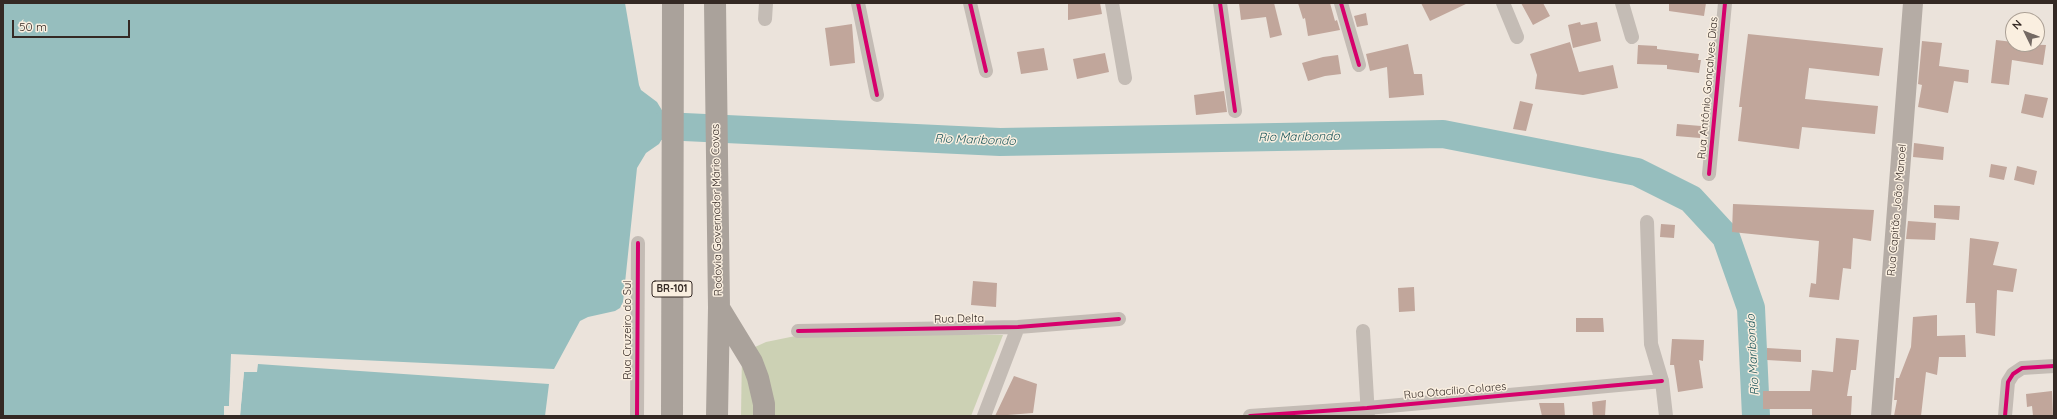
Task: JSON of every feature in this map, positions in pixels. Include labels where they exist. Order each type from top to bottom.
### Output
[{"type":"highway","name":"BR-101","points":[[672,416],[673,3]]},
{"type":"highway","name":"Rodovia Governador Mário Covas","points":[[715,3],[719,308],[716,416]]},
{"type":"highway","points":[[719,308],[752,362],[764,404],[764,416]]},
{"type":"main road","name":"Rua Capitão João Manoel","points":[[1881,416],[1913,3]]},
{"type":"street","points":[[765,19],[766,3]]},
{"type":"street","points":[[858,3],[877,95]]},
{"type":"street","points":[[970,3],[986,71]]},
{"type":"street","points":[[1112,3],[1125,78]]},
{"type":"street","points":[[1220,3],[1235,111]]},
{"type":"street","points":[[1341,3],[1358,65]]},
{"type":"street","points":[[1503,3],[1517,37]]},
{"type":"street","points":[[1622,3],[1632,37]]},
{"type":"street","name":"Rua Antônio Gonçalves Dias","points":[[1709,174],[1725,3]]},
{"type":"street","points":[[1647,222],[1651,344],[1662,381],[1666,416]]},
{"type":"street","name":"Rua Cruzeiro do Sul","points":[[637,416],[638,243]]},
{"type":"street","name":"Rua Delta","points":[[798,331],[1018,327],[1119,319]]},
{"type":"street","points":[[984,416],[1018,327]]},
{"type":"street","points":[[1363,331],[1368,412]]},
{"type":"street","points":[[2005,416],[2008,382],[2013,374],[2022,368],[2054,366]]},
{"type":"street","name":"Rua Otacílio Colares","points":[[1250,416],[1368,412],[1662,381]]},
{"type":"green space","points":[[810,333],[1003,335],[971,416],[741,416],[742,353],[766,342]]},
{"type":"water","points":[[3,3],[625,3],[639,85],[641,90],[657,102],[663,112],[662,139],[659,144],[646,153],[637,168],[623,302],[620,308],[615,311],[588,317],[580,321],[554,369],[231,354],[229,406],[224,406],[224,416],[3,416]]},
{"type":"water","points":[[258,364],[549,384],[545,416],[240,416],[244,372],[257,372]]},
{"type":"pier","points":[[232,356],[233,356],[231,406],[229,407]]},
{"type":"pier","points":[[244,370],[240,416],[238,416],[242,372]]},
{"type":"building","points":[[1068,3],[1100,3],[1102,14],[1068,20]]},
{"type":"building","points":[[1239,3],[1274,3],[1282,35],[1270,38],[1266,17],[1241,20]]},
{"type":"building","points":[[1298,3],[1330,3],[1335,21],[1337,20],[1340,30],[1308,36],[1305,18],[1303,19]]},
{"type":"building","points":[[1421,3],[1468,3],[1430,21]]},
{"type":"building","points":[[1521,3],[1543,3],[1550,16],[1533,25]]},
{"type":"building","points":[[1669,3],[1706,3],[1704,16],[1669,11]]},
{"type":"building","points":[[1366,13],[1368,25],[1357,27],[1354,16]]},
{"type":"building","points":[[1580,22],[1581,25],[1597,22],[1601,41],[1573,48],[1568,25]]},
{"type":"building","points":[[852,24],[855,63],[830,66],[825,28]]},
{"type":"building","points":[[1748,34],[1883,48],[1879,76],[1809,68],[1805,99],[1878,106],[1875,134],[1802,127],[1799,149],[1738,141],[1742,107],[1739,107]]},
{"type":"building","points":[[1996,40],[2005,41],[2005,52],[2045,52],[2043,65],[2012,60],[2009,85],[1991,83]]},
{"type":"building","points":[[1922,41],[1942,43],[1939,66],[1969,70],[1968,83],[1954,81],[1948,113],[1918,107],[1922,85],[1918,84]]},
{"type":"building","points":[[1570,42],[1579,72],[1613,65],[1618,88],[1583,95],[1535,89],[1537,75],[1530,54]]},
{"type":"building","points":[[1408,44],[1414,74],[1422,74],[1424,95],[1389,98],[1387,67],[1370,71],[1366,54]]},
{"type":"building","points":[[1638,45],[1657,46],[1657,49],[1699,54],[1698,60],[1701,60],[1699,73],[1667,69],[1667,65],[1637,64]]},
{"type":"building","points":[[1044,48],[1048,70],[1021,74],[1017,52]]},
{"type":"building","points":[[1105,53],[1109,72],[1077,79],[1073,59]]},
{"type":"building","points":[[1338,55],[1341,74],[1325,76],[1308,81],[1302,63],[1323,57]]},
{"type":"building","points":[[1224,91],[1227,112],[1196,115],[1194,95]]},
{"type":"building","points":[[2025,94],[2048,98],[2043,118],[2021,113]]},
{"type":"building","points":[[1520,101],[1533,104],[1526,131],[1513,129]]},
{"type":"building","points":[[1677,124],[1701,126],[1700,138],[1676,136]]},
{"type":"building","points":[[1914,143],[1944,147],[1943,160],[1913,157]]},
{"type":"building","points":[[1991,164],[2007,167],[2004,180],[1989,177]]},
{"type":"building","points":[[2017,166],[2037,171],[2034,185],[2014,180]]},
{"type":"building","points":[[1733,204],[1874,210],[1871,241],[1853,238],[1851,269],[1843,268],[1839,300],[1809,297],[1811,283],[1816,284],[1819,241],[1732,232]]},
{"type":"building","points":[[1934,205],[1960,206],[1959,220],[1934,218]]},
{"type":"building","points":[[1908,221],[1936,223],[1935,240],[1906,239]]},
{"type":"building","points":[[1661,224],[1675,225],[1674,238],[1660,237]]},
{"type":"building","points":[[1970,238],[1999,242],[1993,265],[2017,269],[2013,292],[1997,290],[1995,336],[1976,333],[1975,303],[1966,303]]},
{"type":"building","points":[[973,281],[997,283],[996,307],[971,305]]},
{"type":"building","points":[[1414,287],[1415,311],[1399,312],[1398,288]]},
{"type":"building","points":[[1937,315],[1937,336],[1965,335],[1966,357],[1939,357],[1937,375],[1926,372],[1921,416],[1894,416],[1897,400],[1894,400],[1896,378],[1899,378],[1911,347],[1913,317]]},
{"type":"building","points":[[1576,318],[1603,318],[1604,332],[1576,332]]},
{"type":"building","points":[[1836,338],[1859,340],[1856,370],[1851,370],[1847,396],[1852,396],[1851,415],[1812,416],[1812,409],[1763,409],[1763,391],[1810,391],[1812,370],[1833,372]]},
{"type":"building","points":[[1672,339],[1704,340],[1703,361],[1699,360],[1703,388],[1678,392],[1674,365],[1670,365]]},
{"type":"building","points":[[1767,348],[1801,350],[1801,362],[1767,360]]},
{"type":"building","points":[[1014,376],[1037,384],[1033,413],[995,416]]},
{"type":"building","points":[[2052,391],[2053,416],[2033,416],[2032,406],[2027,407],[2026,394]]},
{"type":"building","points":[[1606,400],[1605,416],[1593,416],[1592,402]]},
{"type":"building","points":[[1539,403],[1564,403],[1565,416],[1542,416]]},
{"type":"waterway","name":"Rio Maribondo","points":[[663,126],[1000,142],[1443,134],[1637,172],[1691,199],[1726,237],[1751,308],[1756,416]]},
{"type":"cycle path","points":[[858,3],[877,95]]},
{"type":"cycle path","points":[[970,3],[986,71]]},
{"type":"cycle path","points":[[1220,3],[1235,111]]},
{"type":"cycle path","points":[[1341,3],[1359,65]]},
{"type":"cycle path","points":[[1709,174],[1725,3]]},
{"type":"cycle path","points":[[637,416],[638,243]]},
{"type":"cycle path","points":[[798,331],[1018,327],[1119,319]]},
{"type":"cycle path","points":[[2005,416],[2008,382],[2013,374],[2022,368],[2054,366]]},
{"type":"cycle path","points":[[1250,416],[1367,408],[1662,381]]}]
